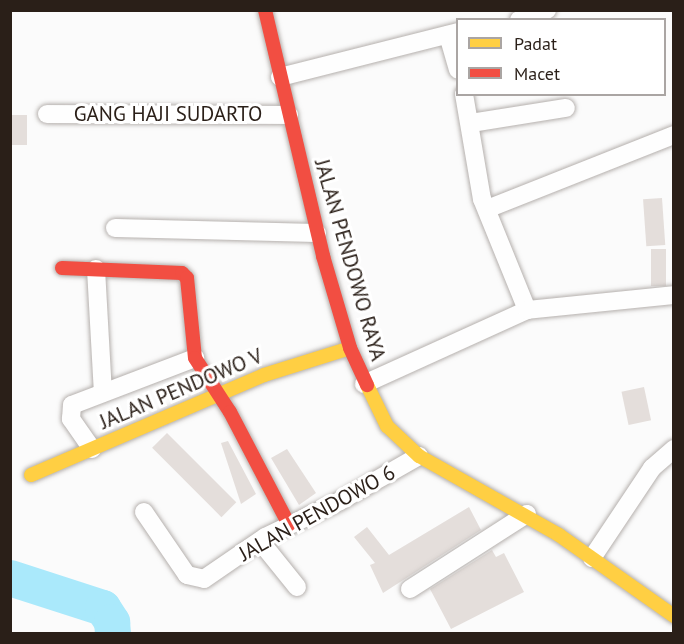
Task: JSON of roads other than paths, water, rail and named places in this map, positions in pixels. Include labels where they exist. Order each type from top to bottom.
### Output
[{"type":"street","name":"JALAN PENDOWO RAYA","points":[[265,10],[317,233],[350,348],[364,384],[387,426],[419,456],[527,514],[674,616]]},
{"type":"street","points":[[525,18],[547,10]]},
{"type":"street","points":[[280,77],[453,33],[456,55]]},
{"type":"street","points":[[464,96],[471,123],[477,177],[487,209],[527,310]]},
{"type":"street","points":[[471,123],[566,108]]},
{"type":"street","name":"GANG HAJI SUDARTO","points":[[47,114],[289,115]]},
{"type":"street","points":[[487,209],[674,135]]},
{"type":"street","points":[[115,228],[317,233]]},
{"type":"street","points":[[62,268],[182,273],[187,278],[195,358],[220,396],[289,525]]},
{"type":"street","points":[[96,269],[103,393]]},
{"type":"street","points":[[364,384],[527,310],[674,295]]},
{"type":"street","name":"JALAN PENDOWO V","points":[[31,475],[220,396],[264,375],[350,348]]},
{"type":"street","points":[[92,449],[71,419],[69,410],[76,402],[195,358]]},
{"type":"street","points":[[592,558],[652,468],[674,448]]},
{"type":"street","name":"JALAN PENDOWO 6","points":[[144,512],[194,580],[204,579],[260,541],[340,501],[419,456]]},
{"type":"street","points":[[410,589],[527,514]]},
{"type":"street","points":[[260,541],[297,587]]},
{"type":"waterway","points":[[10,578],[103,608],[112,622],[113,634]]}]
